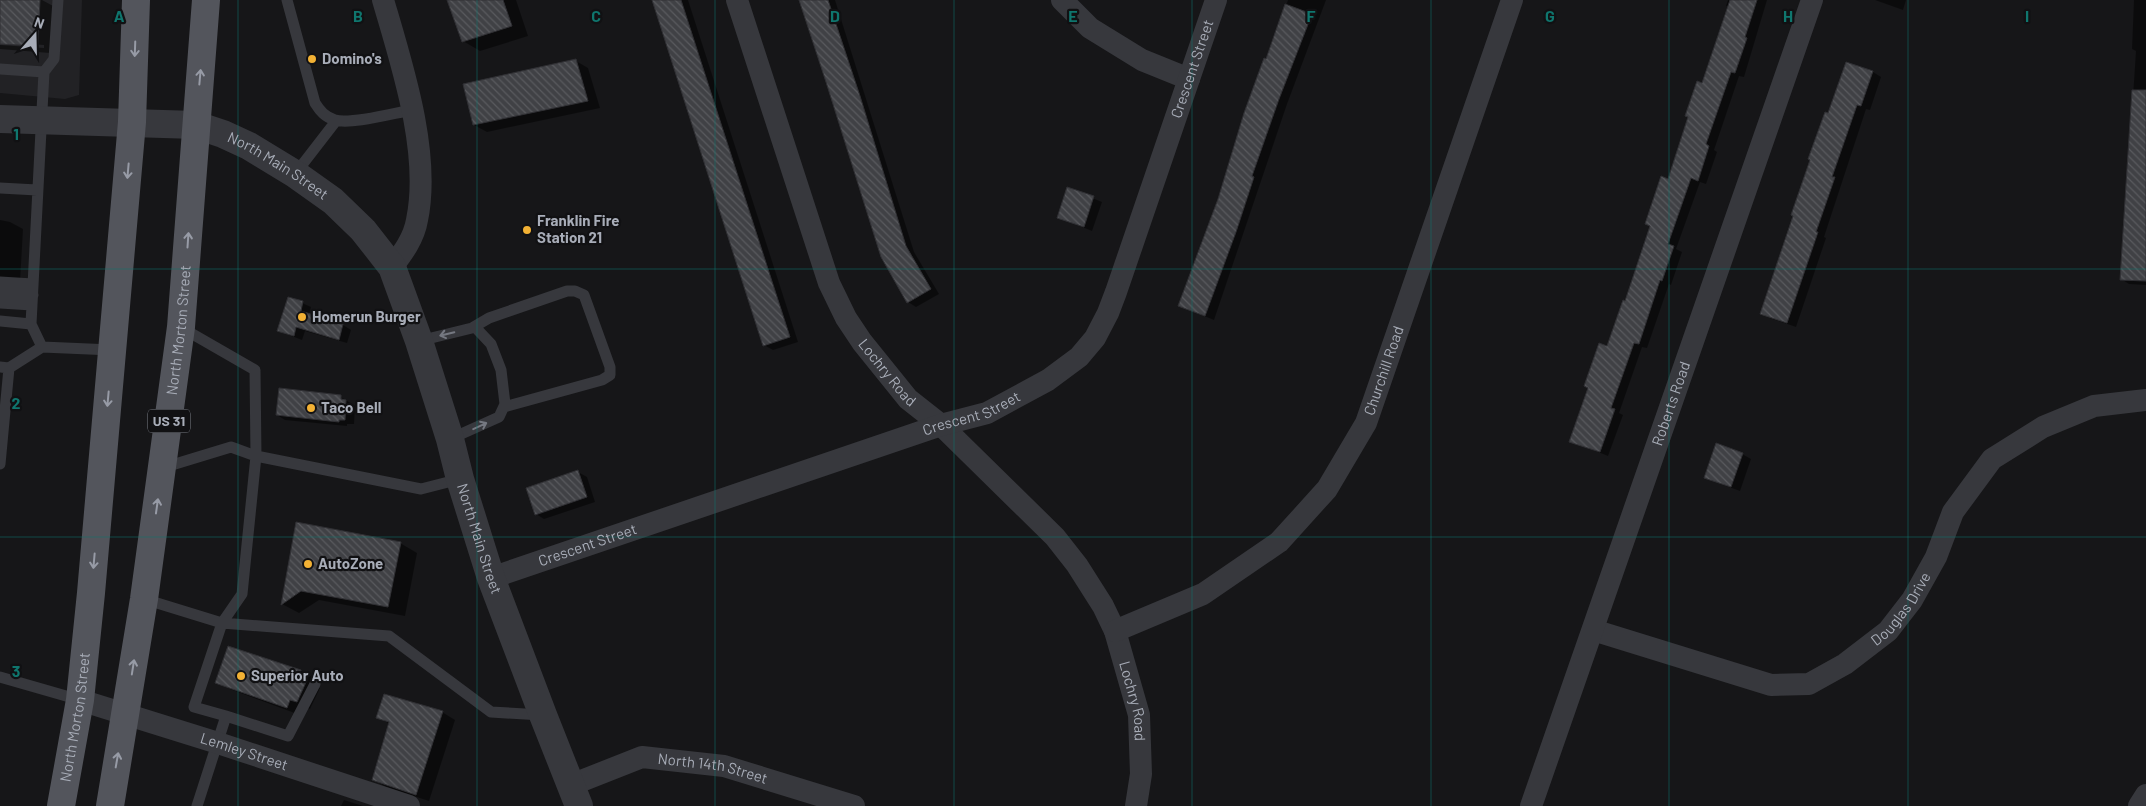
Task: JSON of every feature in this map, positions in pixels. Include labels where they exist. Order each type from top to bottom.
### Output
[{"type":"main road","name":"North Morton Street","points":[[66,802],[80,700],[132,122],[136,0]]},
{"type":"main road","name":"North Morton Street","points":[[110,806],[144,599],[181,327],[206,0]]},
{"type":"street","points":[[383,0],[412,110],[420,160],[421,191],[417,222],[407,248],[392,267]]},
{"type":"street","name":"Lochry Road","points":[[737,0],[829,283],[846,318],[862,342],[908,399],[941,425],[1055,537],[1077,565],[1103,606],[1115,631],[1139,715],[1141,774],[1136,806]]},
{"type":"street","points":[[1062,0],[1090,28],[1142,60],[1189,79]]},
{"type":"street","name":"Crescent Street","points":[[491,578],[941,425],[988,413],[1048,380],[1078,357],[1095,338],[1108,313],[1216,0]]},
{"type":"street","name":"Churchill Road","points":[[1115,631],[1203,594],[1279,542],[1327,488],[1366,423],[1512,0]]},
{"type":"street","name":"Roberts Road","points":[[1531,806],[1812,0]]},
{"type":"street","name":"North Main Street","points":[[0,119],[196,125],[223,134],[249,146],[295,174],[333,201],[363,230],[392,267],[419,341],[491,578],[542,716],[575,795]]},
{"type":"street","name":"Douglas Drive","points":[[1593,630],[1770,685],[1809,684],[1846,664],[1888,631],[1912,600],[1936,557],[1953,512],[1992,459],[2043,427],[2094,406],[2146,400]]},
{"type":"street","name":"Lemley Street","points":[[80,700],[409,806]]},
{"type":"street","name":"North 14th Street","points":[[575,795],[642,757],[724,766],[854,806]]},
{"type":"street","points":[[2138,806],[2146,795]]},
{"type":"lane","points":[[42,347],[31,324],[40,121],[44,72],[54,59],[58,0]]},
{"type":"lane","points":[[288,0],[315,103],[322,113],[336,121],[352,121],[412,110]]},
{"type":"lane","points":[[0,69],[44,72]]},
{"type":"lane","points":[[295,174],[336,121]]},
{"type":"lane","points":[[0,188],[37,190]]},
{"type":"lane","points":[[0,282],[33,295]]},
{"type":"lane","points":[[419,341],[475,327],[488,318],[567,291],[575,290],[584,295],[610,367],[610,375],[602,380],[504,407]]},
{"type":"lane","points":[[0,292],[33,295]]},
{"type":"lane","points":[[0,302],[33,295]]},
{"type":"lane","points":[[0,321],[31,324]]},
{"type":"lane","points":[[181,327],[255,370],[256,456],[242,594],[222,623],[194,706],[288,736],[314,684]]},
{"type":"lane","points":[[450,440],[499,417],[504,407],[501,370],[490,344],[475,327]]},
{"type":"lane","points":[[0,464],[5,367],[42,347],[112,350]]},
{"type":"lane","points":[[162,468],[231,447],[256,456],[421,489],[460,479]]},
{"type":"lane","points":[[144,599],[222,623],[389,636],[491,712],[542,716]]},
{"type":"lane","points":[[0,677],[80,700]]},
{"type":"lane","points":[[0,686],[17,683]]},
{"type":"lane","points":[[197,806],[226,716]]},
{"type":"shaded area","points":[[0,0],[82,0],[79,95],[65,99],[0,93]]},
{"type":"building","points":[[0,0],[40,0],[38,46],[0,44]]},
{"type":"building","points":[[447,0],[503,0],[512,26],[462,42]]},
{"type":"building","points":[[652,0],[681,0],[790,337],[763,346]]},
{"type":"building","points":[[799,0],[828,0],[906,246],[931,289],[907,303],[881,257]]},
{"type":"building","points":[[1730,0],[1757,0],[1735,73],[1731,72],[1706,144],[1709,146],[1698,181],[1691,178],[1668,244],[1674,246],[1662,281],[1660,280],[1639,344],[1634,343],[1611,408],[1615,409],[1600,452],[1569,442],[1588,388],[1584,386],[1599,343],[1607,346],[1623,300],[1625,301],[1650,226],[1645,224],[1661,176],[1668,179],[1688,117],[1685,116],[1697,81],[1702,83]]},
{"type":"building","points":[[1285,4],[1312,14],[1279,99],[1252,176],[1254,177],[1236,232],[1205,316],[1178,306],[1218,199],[1244,113],[1264,58],[1266,59]]},
{"type":"building","points":[[576,59],[588,101],[473,125],[463,84]]},
{"type":"building","points":[[1846,62],[1873,71],[1861,106],[1857,105],[1832,177],[1835,177],[1787,323],[1760,314],[1793,216],[1791,215],[1810,160],[1808,159],[1825,112],[1828,113]]},
{"type":"building","points":[[2132,90],[2146,90],[2146,281],[2120,280]]},
{"type":"building","points":[[1067,187],[1094,196],[1084,227],[1057,218]]},
{"type":"building","name":"Homerun Burger","points":[[288,297],[303,301],[301,311],[343,324],[339,340],[296,327],[294,336],[277,331]]},
{"type":"building","name":"Taco Bell","points":[[279,388],[341,395],[341,399],[346,400],[345,420],[339,420],[339,422],[276,415]]},
{"type":"building","points":[[1716,443],[1743,453],[1731,487],[1704,478]]},
{"type":"building","points":[[578,470],[587,497],[535,515],[526,488]]},
{"type":"building","points":[[296,522],[401,542],[388,607],[301,591],[281,605]]},
{"type":"building","points":[[228,646],[301,670],[299,677],[307,680],[297,702],[290,700],[287,708],[215,683]]},
{"type":"building","points":[[384,694],[443,711],[416,795],[372,780],[389,722],[376,718]]},
{"type":"place","name":"Domino's","points":[[312,59]]},
{"type":"place","name":"Franklin Fire Station 21","points":[[527,230]]},
{"type":"place","name":"Homerun Burger","points":[[302,317]]},
{"type":"place","name":"Taco Bell","points":[[311,408]]},
{"type":"place","name":"AutoZone","points":[[308,564]]},
{"type":"place","name":"Superior Auto","points":[[241,676]]}]
